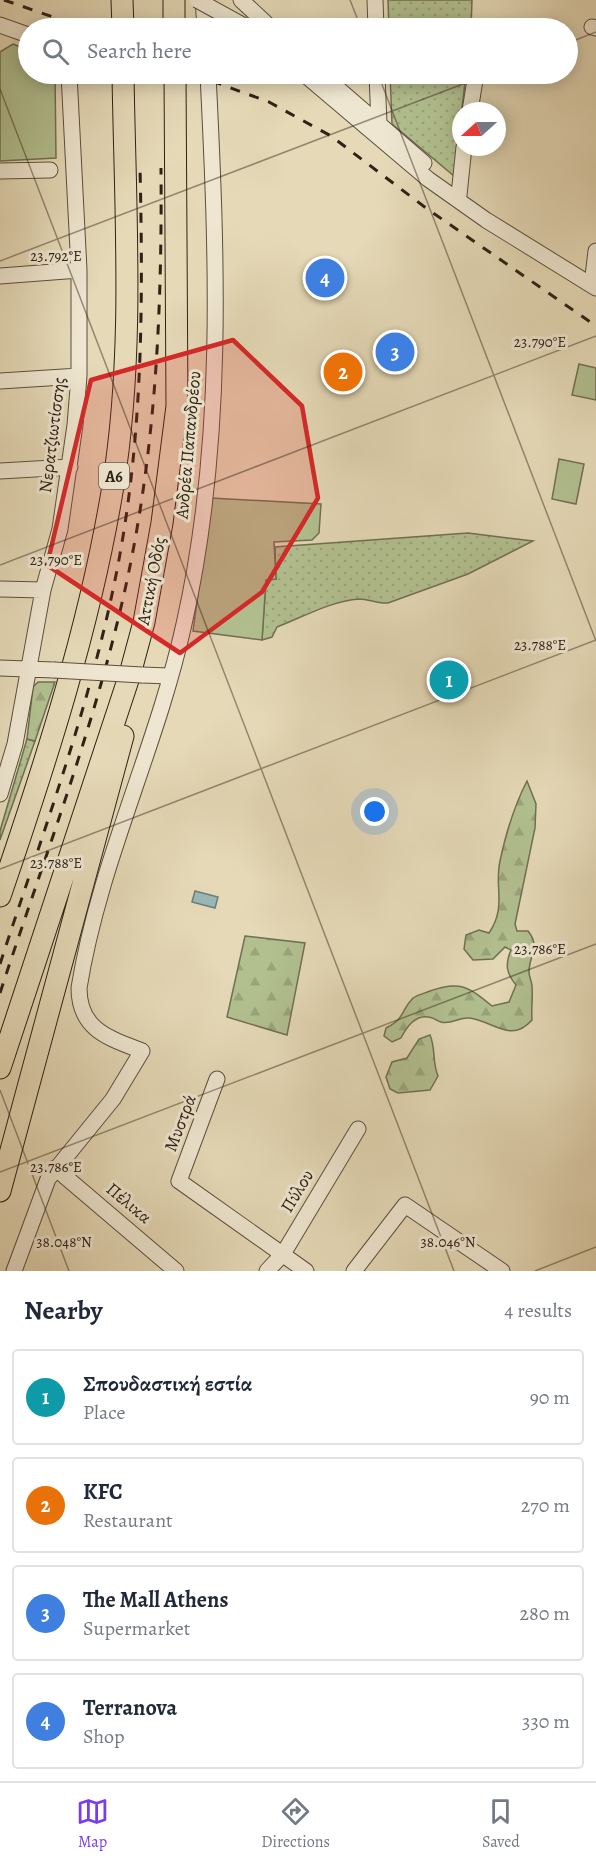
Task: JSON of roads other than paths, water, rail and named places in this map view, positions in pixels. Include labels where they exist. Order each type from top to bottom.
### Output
[{"type":"highway","points":[[122,0],[123,18]]},
{"type":"highway","points":[[174,0],[174,18]]},
{"type":"highway","name":"Α6","points":[[0,896],[52,744],[87,609],[113,485],[126,327],[123,84]]},
{"type":"highway","name":"Αττική Οδός","points":[[0,1068],[136,674],[162,523],[177,406],[175,84]]},
{"type":"highway","points":[[0,1191],[126,728],[136,674]]},
{"type":"street","points":[[197,0],[230,18]]},
{"type":"street","points":[[203,0],[204,18]]},
{"type":"street","points":[[241,0],[261,18]]},
{"type":"street","points":[[375,0],[376,18]]},
{"type":"street","points":[[0,25],[18,31]]},
{"type":"street","name":"Νερατζιωτίσσης","points":[[0,795],[15,744],[43,590],[60,529],[70,467],[79,376],[79,270],[70,84]]},
{"type":"street","name":"Ανδρέα Παπανδρέου","points":[[55,1168],[113,1099],[142,1051],[102,1034],[85,1017],[79,998],[81,976],[110,865],[158,722],[184,626],[197,559],[212,410],[215,239],[208,84]]},
{"type":"street","points":[[316,84],[428,179],[486,220],[594,287],[596,251]]},
{"type":"street","points":[[333,84],[486,220]]},
{"type":"street","points":[[377,84],[379,124]]},
{"type":"street","points":[[472,102],[475,84]]},
{"type":"street","points":[[459,195],[463,156]]},
{"type":"street","points":[[0,171],[50,170]]},
{"type":"street","points":[[0,276],[79,270]]},
{"type":"street","points":[[0,381],[79,376]]},
{"type":"street","points":[[0,471],[70,467]]},
{"type":"street","points":[[0,589],[43,590]]},
{"type":"street","points":[[0,668],[169,676]]},
{"type":"street","name":"Μυστρά","points":[[217,1079],[179,1181],[283,1254]]},
{"type":"street","name":"Πύλου","points":[[267,1271],[283,1254],[358,1129]]},
{"type":"street","points":[[14,1271],[43,1190],[55,1168]]},
{"type":"street","name":"Πέλικα","points":[[55,1168],[176,1271]]},
{"type":"street","points":[[354,1271],[400,1208],[408,1205],[502,1271]]},
{"type":"street","points":[[283,1254],[306,1271]]},
{"type":"water","points":[[195,891],[218,897],[215,908],[192,902]]},
{"type":"railway","points":[[4,0],[56,18]]},
{"type":"railway","points":[[220,84],[269,102],[331,136],[426,208],[596,326]]},
{"type":"railway","points":[[0,964],[83,709],[120,554],[128,506],[140,362],[140,168]]},
{"type":"railway","points":[[0,993],[90,722],[120,612],[132,556],[147,459],[156,363],[161,168]]},
{"type":"place","name":"Terranova","points":[[325,278]]},
{"type":"place","name":"The Mall Athens","points":[[395,352]]},
{"type":"place","name":"KFC","points":[[343,372]]},
{"type":"place","name":"Σπουδαστική εστία","points":[[449,680]]}]
